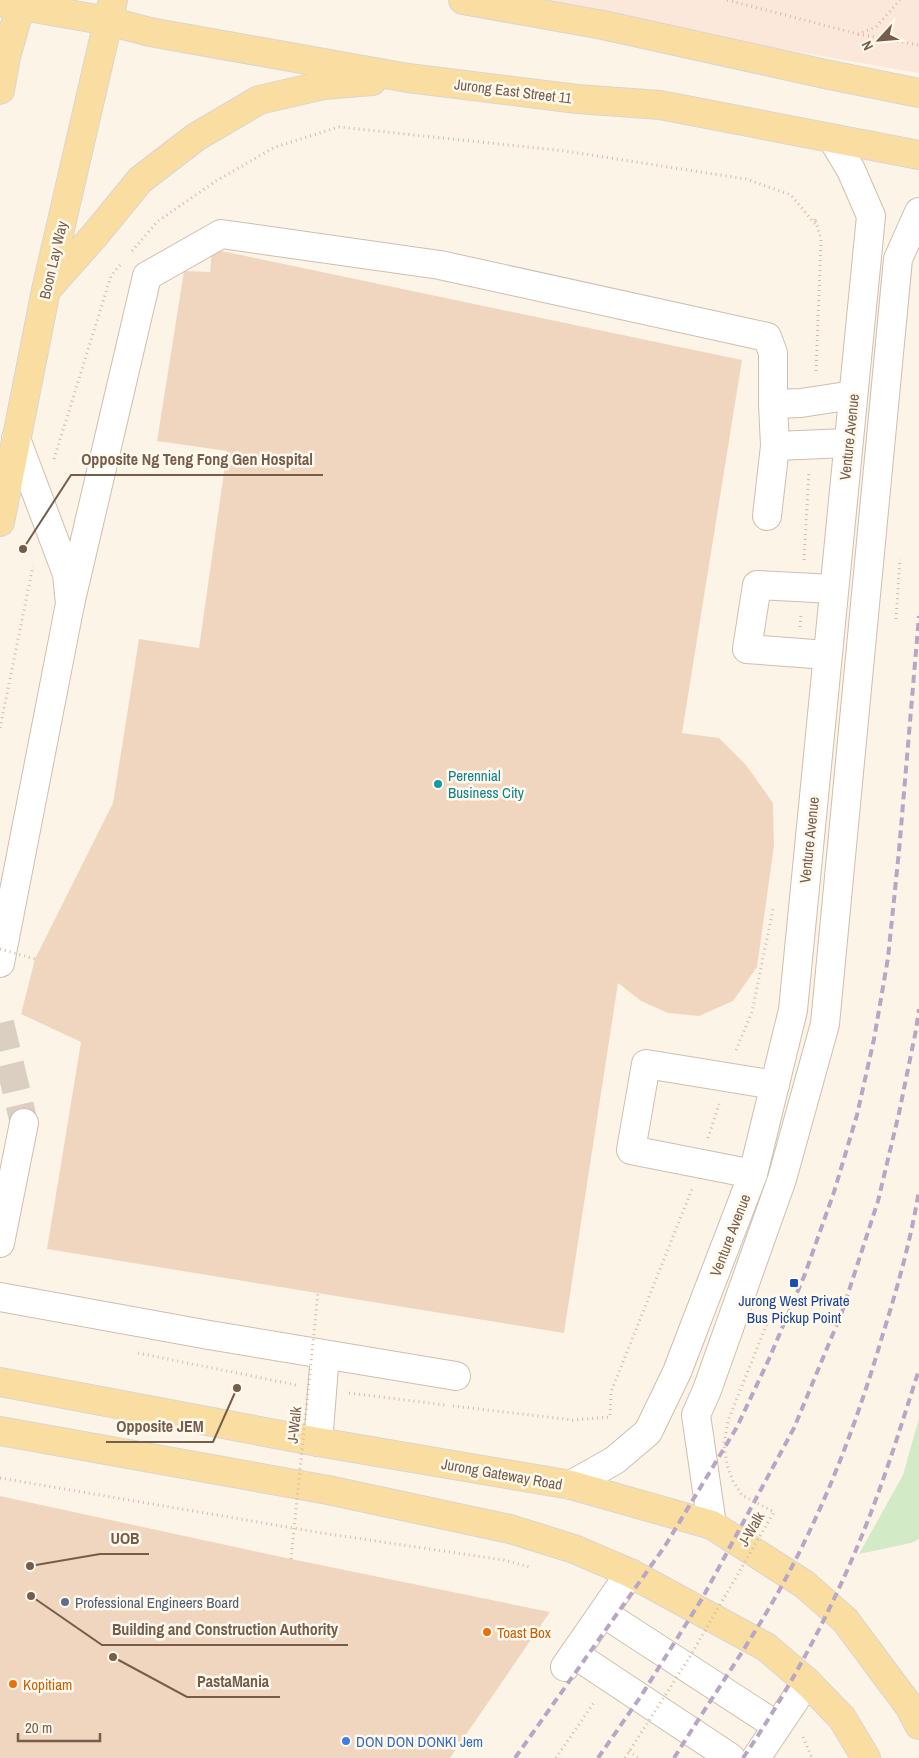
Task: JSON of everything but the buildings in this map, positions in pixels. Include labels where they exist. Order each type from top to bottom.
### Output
[{"type":"main road","points":[[463,0],[603,25],[919,93]]},
{"type":"main road","points":[[0,90],[14,3]]},
{"type":"main road","name":"Jurong East Street 11","points":[[14,3],[110,11],[150,32],[408,78],[577,99],[660,105],[919,156]]},
{"type":"main road","name":"Boon Lay Way","points":[[0,522],[46,290],[110,11]]},
{"type":"main road","points":[[46,290],[96,236],[140,180],[196,137],[259,100],[324,85],[408,78]]},
{"type":"main road","name":"Jurong Gateway Road","points":[[0,1382],[318,1442],[571,1485],[712,1525],[804,1584],[845,1620],[909,1706],[918,1722]]},
{"type":"main road","points":[[0,1431],[328,1490],[510,1529],[574,1549],[630,1573],[766,1647],[807,1682],[842,1718],[866,1758]]},
{"type":"street","name":"Venture Avenue","points":[[571,1485],[615,1460],[648,1432],[677,1372],[753,1174],[793,1010],[871,216],[851,170],[833,140]]},
{"type":"street","name":"Venture Avenue","points":[[712,1525],[696,1415],[707,1390],[782,1179],[825,1024],[898,259],[919,212]]},
{"type":"street","points":[[0,963],[70,604],[147,276],[221,234],[440,265],[767,337],[773,353],[775,446],[767,516]]},
{"type":"street","points":[[773,404],[816,401],[853,395]]},
{"type":"street","points":[[16,439],[67,574],[70,604]]},
{"type":"street","points":[[775,446],[848,443]]},
{"type":"street","points":[[828,655],[747,649],[757,585],[834,589]]},
{"type":"street","points":[[753,1174],[632,1150],[646,1064],[775,1085]]},
{"type":"street","points":[[0,1243],[24,1123]]},
{"type":"street","points":[[0,1297],[325,1355],[456,1376]]},
{"type":"street","points":[[318,1442],[325,1355]]},
{"type":"street","points":[[630,1573],[570,1661],[611,1678],[731,1758]]},
{"type":"street","points":[[603,1612],[777,1726]]},
{"type":"street","points":[[756,1758],[807,1682]]},
{"type":"path","points":[[728,0],[858,34],[919,45]]},
{"type":"path","points":[[858,34],[876,27],[900,0]]},
{"type":"path","points":[[129,255],[158,221],[216,181],[275,147],[339,127],[565,151],[746,179],[791,196],[815,224],[815,218],[821,240],[816,401]]},
{"type":"path","points":[[111,276],[123,262]]},
{"type":"path","points":[[798,653],[811,444]]},
{"type":"path","points":[[610,1417],[611,1392],[691,1192],[734,1055],[752,1012],[774,905]]},
{"type":"path","points":[[0,949],[35,959]]},
{"type":"path","name":"J-Walk","points":[[291,1559],[318,1293]]},
{"type":"path","name":"J-Walk","points":[[625,1758],[689,1658],[774,1512],[742,1495],[732,1481],[727,1465],[724,1444],[728,1420],[773,1308]]},
{"type":"path","points":[[0,1478],[322,1534],[504,1560],[533,1568]]},
{"type":"path","points":[[696,1644],[704,1649]]},
{"type":"path","points":[[556,1758],[611,1678]]},
{"type":"path","points":[[629,1751],[638,1758]]},
{"type":"shaded area","points":[[497,0],[919,0],[919,73]]},
{"type":"green space","points":[[919,1418],[919,1539],[911,1543],[859,1554],[903,1475]]},
{"type":"tunnel","points":[[0,1023],[24,1123]]},
{"type":"railway","points":[[515,1758],[665,1546],[737,1427],[769,1359],[805,1274],[834,1192],[857,1115],[874,1039],[888,958],[919,616]]},
{"type":"railway","points":[[598,1758],[641,1696],[703,1597],[794,1428],[842,1312],[878,1201],[899,1113],[919,1009]]},
{"type":"railway","points":[[674,1758],[754,1633],[784,1582],[833,1479],[859,1409],[888,1319],[908,1246],[919,1190]]},
{"type":"railway","points":[[743,1758],[765,1725],[806,1655],[842,1583],[873,1508],[919,1370]]},
{"type":"place","name":"Opposite Ng Teng Fong Gen Hospital","points":[[23,549]]},
{"type":"place","name":"Perennial Business City","points":[[438,784]]},
{"type":"place","name":"Jurong West Private Bus Pickup Point","points":[[794,1283]]},
{"type":"place","name":"Opposite JEM","points":[[237,1388]]},
{"type":"place","name":"UOB","points":[[30,1566]]},
{"type":"place","name":"Building and Construction Authority","points":[[31,1596]]},
{"type":"place","name":"Professional Engineers Board","points":[[65,1602]]},
{"type":"place","name":"Toast Box","points":[[487,1632]]},
{"type":"place","name":"PastaMania","points":[[113,1657]]},
{"type":"place","name":"Kopitiam","points":[[13,1684]]},
{"type":"place","name":"DON DON DONKI Jem","points":[[346,1741]]}]
